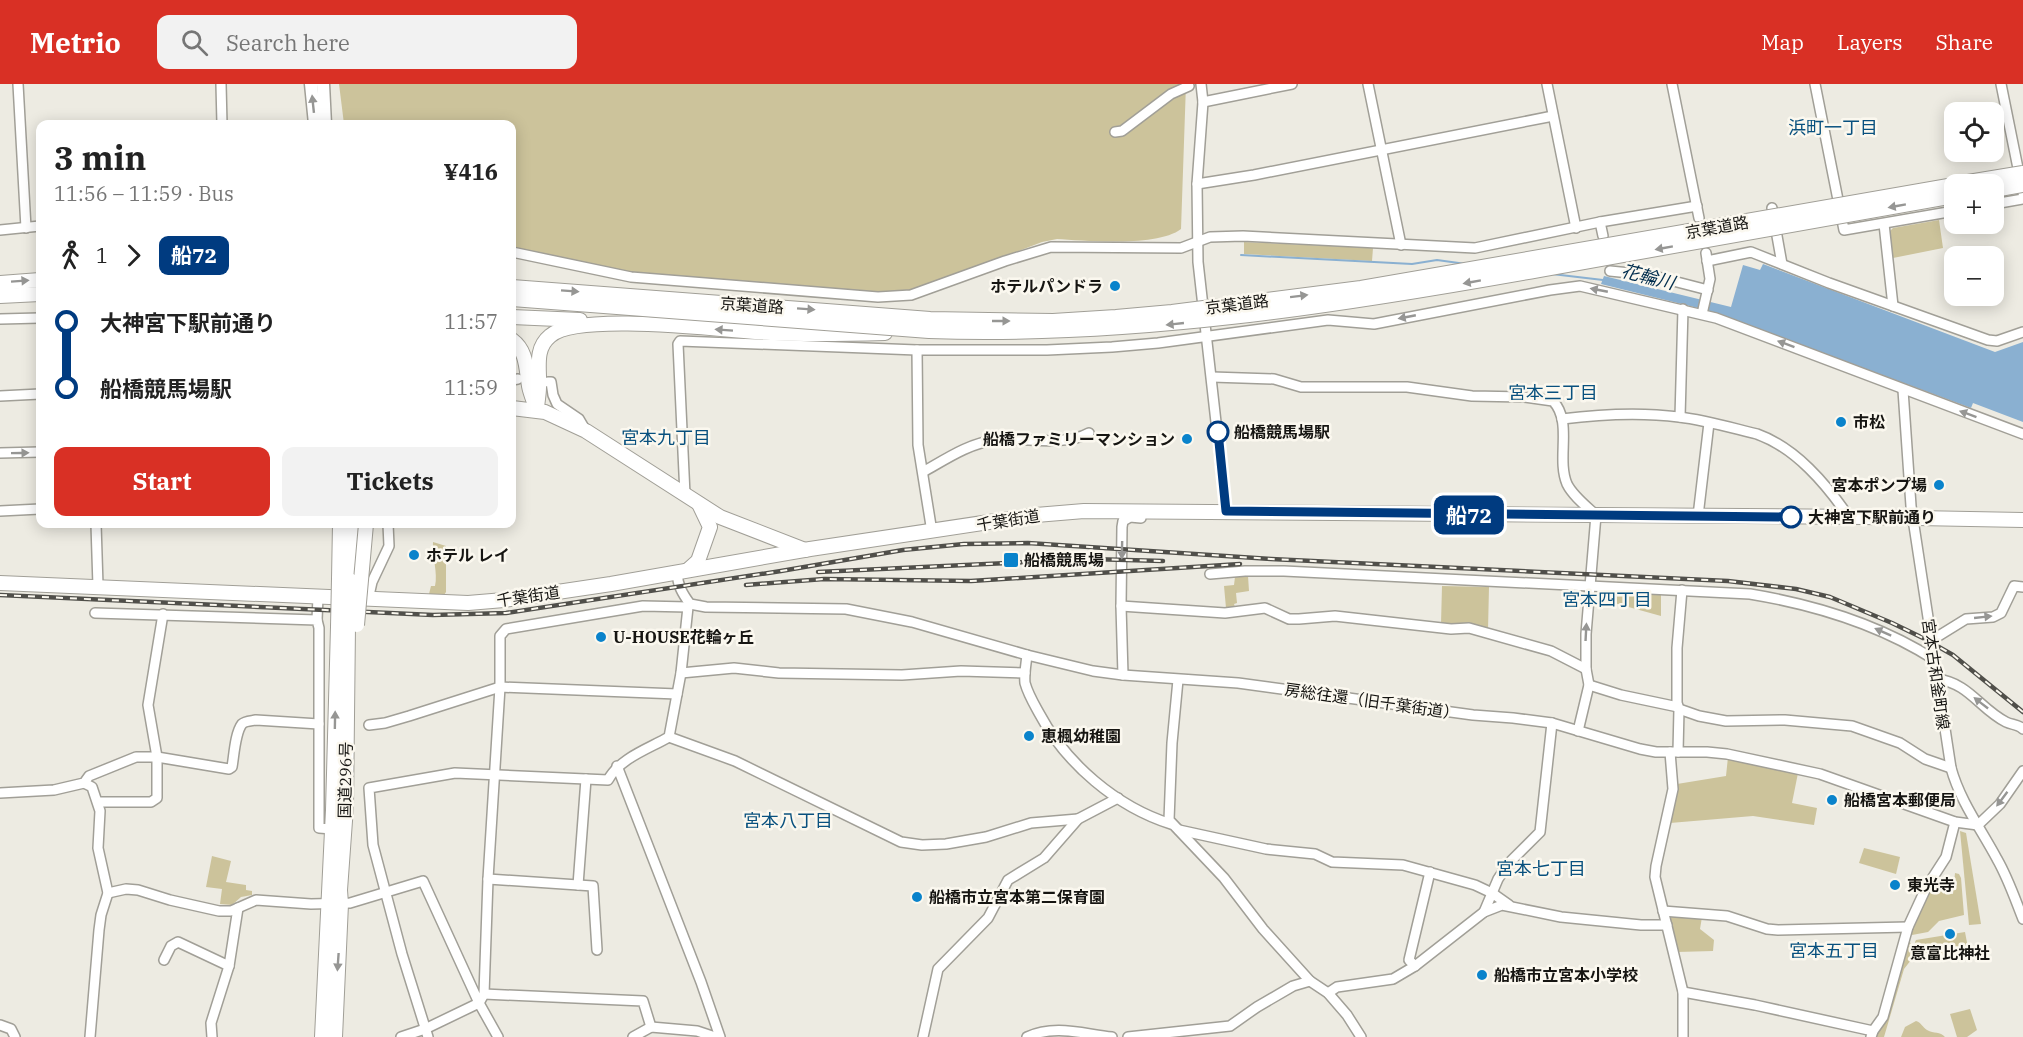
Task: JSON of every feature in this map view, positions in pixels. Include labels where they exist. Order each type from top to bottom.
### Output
[{"type":"highway","name":"京葉道路","points":[[2004,176],[2023,173]]},
{"type":"highway","points":[[2004,188],[2023,185]]},
{"type":"highway","name":"京葉道路","points":[[516,287],[930,319],[1053,321],[1116,317],[1361,288],[1944,187]]},
{"type":"highway","name":"京葉道路","points":[[516,299],[929,331],[1054,332],[1173,324],[1471,282],[1944,198]]},
{"type":"highway","points":[[0,283],[36,280]]},
{"type":"highway","points":[[0,296],[36,294]]},
{"type":"highway","points":[[516,317],[818,334],[929,331]]},
{"type":"highway","points":[[537,410],[538,360],[540,351],[549,336],[557,331],[578,325],[621,324]]},
{"type":"highway","points":[[516,344],[522,350],[525,358],[529,388],[537,410]]},
{"type":"highway","points":[[516,408],[545,412],[586,431],[731,522],[805,550]]},
{"type":"highway","points":[[682,571],[698,561],[710,527],[699,504]]},
{"type":"highway","name":"千葉街道","points":[[0,583],[468,603],[504,600],[1035,515],[1104,511],[2023,520]]},
{"type":"highway","name":"国道296号","points":[[322,1037],[335,904],[340,890],[346,807],[348,626],[340,528]]},
{"type":"highway","name":"国道296号","points":[[344,580],[351,528]]},
{"type":"highway","points":[[348,626],[365,528]]},
{"type":"highway","name":"国道296号","points":[[335,1037],[335,904],[332,829],[348,626]]},
{"type":"main road","points":[[311,84],[315,120]]},
{"type":"main road","points":[[323,84],[325,120]]},
{"type":"street","points":[[18,84],[26,228]]},
{"type":"street","points":[[221,84],[222,120]]},
{"type":"street","points":[[1201,84],[1203,102],[1197,184],[1197,242],[1226,511]]},
{"type":"street","points":[[1203,102],[1292,84]]},
{"type":"street","points":[[1368,84],[1401,245]]},
{"type":"street","points":[[1547,84],[1575,228]]},
{"type":"street","points":[[1672,84],[1699,218]]},
{"type":"street","points":[[1815,84],[1844,230],[1944,213]]},
{"type":"street","points":[[2001,84],[2023,193]]},
{"type":"street","points":[[1115,132],[1122,131],[1172,94],[1189,86]]},
{"type":"street","points":[[1197,184],[1553,116]]},
{"type":"street","points":[[2004,202],[2023,199]]},
{"type":"street","points":[[516,253],[631,278],[878,297],[911,295],[1051,247],[1180,248],[1210,237],[1243,236],[1475,248],[1600,222],[1697,206]]},
{"type":"street","points":[[1772,208],[1782,264]]},
{"type":"street","points":[[1600,222],[1602,236]]},
{"type":"street","points":[[1884,224],[1893,306]]},
{"type":"street","points":[[0,230],[36,227]]},
{"type":"street","points":[[1702,313],[1710,279],[1706,257],[1751,252],[1988,340],[1997,341],[2023,332]]},
{"type":"street","points":[[1610,271],[1650,275],[1707,292]]},
{"type":"street","points":[[685,495],[678,345],[680,341],[917,350],[1047,350],[1112,347],[1207,337],[1328,320],[1374,324],[1580,286],[1702,313],[2023,434]]},
{"type":"street","points":[[1680,417],[1683,309]]},
{"type":"street","points":[[0,319],[36,318]]},
{"type":"street","points":[[917,350],[918,445],[932,532]]},
{"type":"street","points":[[1212,377],[1275,379],[1301,387],[1407,387],[1472,396],[1524,397],[1552,401],[1562,419],[1563,467],[1567,483],[1575,495],[1596,515],[1586,634],[1586,669],[1589,685],[1578,731]]},
{"type":"street","points":[[548,382],[551,382],[557,404],[579,419],[586,431]]},
{"type":"street","name":"宮本古和釜町線","points":[[1903,390],[1913,518],[1951,768],[1956,787],[1977,825]]},
{"type":"street","points":[[0,396],[36,394]]},
{"type":"street","points":[[1562,419],[1597,415],[1642,414],[1680,417],[1767,437],[1796,456],[1824,484],[1849,517]]},
{"type":"street","points":[[1698,516],[1709,423]]},
{"type":"street","points":[[923,471],[968,447],[983,443],[997,440],[1034,441],[1077,438],[1089,433]]},
{"type":"street","points":[[0,453],[36,452]]},
{"type":"street","points":[[0,511],[36,509]]},
{"type":"street","points":[[1123,675],[1121,606],[1123,521],[1130,518],[1165,518],[1171,512]]},
{"type":"street","points":[[96,528],[99,586]]},
{"type":"street","points":[[368,600],[372,582],[389,546],[388,528]]},
{"type":"street","points":[[669,737],[681,673],[689,605],[678,586],[682,571]]},
{"type":"street","points":[[1210,574],[1274,571],[1750,594],[1827,610],[1891,635],[1935,660]]},
{"type":"street","points":[[1226,573],[1226,585]]},
{"type":"street","points":[[1932,640],[1966,619],[1993,617],[2001,613],[2014,586],[2023,587]]},
{"type":"street","points":[[1682,590],[1677,648],[1678,708],[1673,789],[1655,877],[1683,992],[1683,1037]]},
{"type":"street","points":[[318,597],[319,828],[332,829]]},
{"type":"street","name":"房総往還（旧千葉街道）","points":[[482,999],[500,687],[500,636],[506,629],[643,606],[846,609],[932,627],[1027,656],[1093,671],[1261,686],[1473,715],[1552,723],[1640,749],[1727,754],[1820,774],[1955,822],[1977,825]]},
{"type":"street","points":[[1121,606],[1225,613],[1265,608],[1289,619],[1299,620],[1335,616],[1468,628],[1551,651],[1586,669]]},
{"type":"street","points":[[95,613],[317,620]]},
{"type":"street","points":[[99,802],[151,802],[157,798],[157,757],[148,705],[163,614]]},
{"type":"street","points":[[1027,656],[1025,683],[1056,741],[1070,758],[1118,798],[1154,819],[1174,827],[1266,849],[1315,854],[1332,862],[1403,865],[1475,885],[1511,906]]},
{"type":"street","points":[[681,673],[734,668],[779,673],[902,675],[961,671],[1024,673]]},
{"type":"street","points":[[1937,679],[1953,682],[2006,722],[2023,729]]},
{"type":"street","points":[[1178,680],[1168,815],[1174,827],[1224,878],[1263,929],[1310,981],[1328,993],[1347,1015],[1361,1037]]},
{"type":"street","points":[[1589,685],[1678,708],[1699,716],[1726,721],[1785,720],[1852,726],[1900,743],[1925,759],[1951,768]]},
{"type":"street","points":[[369,725],[385,723],[500,687],[677,694]]},
{"type":"street","points":[[84,783],[89,776],[136,757],[157,757],[229,769],[232,767],[236,741],[242,724],[247,721],[319,724]]},
{"type":"street","points":[[1484,912],[1508,864],[1540,832],[1552,723]]},
{"type":"street","points":[[426,1033],[373,846],[369,788],[455,773],[608,780],[617,766],[669,737],[735,761],[901,842],[922,845],[946,844],[986,837],[1031,823],[1078,819]]},
{"type":"street","points":[[617,766],[720,1037]]},
{"type":"street","points":[[2023,773],[2000,804],[1977,825],[2006,876],[2023,919]]},
{"type":"street","points":[[578,885],[586,779]]},
{"type":"street","points":[[0,793],[54,790],[84,783],[92,787],[99,802],[98,848],[108,893],[99,930],[90,1037]]},
{"type":"street","points":[[923,1037],[938,969],[988,918],[1008,880],[1044,858],[1078,819],[1118,798]]},
{"type":"street","points":[[1683,992],[1755,1005],[1872,1034],[1883,1017],[1908,927],[1926,888],[1946,858],[1955,822]]},
{"type":"street","points":[[1415,966],[1409,960],[1430,872]]},
{"type":"street","points":[[488,879],[593,886],[597,950]]},
{"type":"street","points":[[108,893],[126,889],[219,911],[231,911],[256,900],[350,903],[423,881],[482,999],[498,1037]]},
{"type":"street","points":[[1328,993],[1337,987],[1393,979],[1415,966],[1484,912],[1502,905],[1561,917],[1641,925],[1667,925]]},
{"type":"street","points":[[212,1037],[211,1023],[229,966],[238,908]]},
{"type":"street","points":[[1663,911],[1727,916],[1767,929],[1778,930],[1908,927]]},
{"type":"street","points":[[164,960],[171,946],[178,942],[229,966]]},
{"type":"street","points":[[1128,1037],[1230,1026],[1293,986],[1310,981]]},
{"type":"street","points":[[401,1037],[426,1033],[482,999],[643,1001],[651,1027]]},
{"type":"street","points":[[0,1025],[10,1029],[15,1037]]},
{"type":"street","points":[[1229,1037],[1230,1026]]},
{"type":"street","points":[[633,1037],[651,1027],[697,1031],[715,1037]]},
{"type":"street","points":[[1027,1037],[1039,1031],[1054,1029],[1112,1037]]},
{"type":"shaded area","points":[[339,84],[1186,84],[1181,229],[1170,235],[1139,241],[1057,239],[1042,242],[923,288],[887,294],[759,282],[649,276],[610,270],[516,249],[516,120],[344,120]]},
{"type":"shaded area","points":[[1939,220],[1943,248],[1893,258],[1889,232],[1893,228]]},
{"type":"shaded area","points":[[1244,242],[1373,248],[1372,261],[1244,254]]},
{"type":"shaded area","points":[[433,542],[446,546],[446,592],[444,595],[429,594],[431,586],[435,586],[436,581]]},
{"type":"shaded area","points":[[1248,576],[1249,591],[1236,593],[1235,607],[1226,608],[1224,586],[1234,585],[1235,577]]},
{"type":"shaded area","points":[[1442,586],[1489,587],[1488,630],[1466,624],[1441,624]]},
{"type":"shaded area","points":[[1595,591],[1661,594],[1661,616],[1596,598]]},
{"type":"shaded area","points":[[1728,757],[1798,773],[1792,803],[1817,808],[1814,825],[1753,816],[1670,823],[1677,784],[1726,776]]},
{"type":"shaded area","points":[[1960,831],[1966,833],[1981,924],[1969,925]]},
{"type":"shaded area","points":[[1864,848],[1900,857],[1896,874],[1859,863]]},
{"type":"shaded area","points":[[212,856],[231,861],[226,882],[246,885],[246,890],[252,891],[252,895],[241,897],[232,905],[220,904],[222,889],[206,887]]},
{"type":"shaded area","points":[[1955,873],[1961,878],[1964,915],[1939,921],[1928,932],[1912,935],[1910,932],[1930,889],[1953,894]]},
{"type":"shaded area","points":[[1667,914],[1702,917],[1700,929],[1714,940],[1713,951],[1677,952]]},
{"type":"shaded area","points":[[1965,932],[1968,948],[1960,953],[1930,960],[1920,956],[1916,940]]},
{"type":"shaded area","points":[[1907,942],[1910,942],[1915,955],[1904,969],[1884,1037],[1874,1037]]},
{"type":"shaded area","points":[[1970,1009],[1977,1030],[1967,1037],[1957,1037],[1950,1014]]},
{"type":"shaded area","points":[[1916,1021],[1927,1030],[1945,1037],[1901,1037],[1905,1027]]},
{"type":"water","points":[[1763,264],[1995,352],[2023,342],[2023,422],[1973,403],[1971,408],[1710,311],[1601,284],[1604,276],[1731,307],[1743,265],[1760,270]]},
{"type":"waterway","name":"花輪川","points":[[1241,255],[1412,264],[1437,260],[1466,264]]},
{"type":"waterway","name":"花輪川","points":[[1552,274],[1603,280]]},
{"type":"railway","points":[[0,595],[433,615],[506,613],[903,550],[964,544],[1028,543],[1271,559],[1728,581],[1796,589],[1830,597],[1892,623],[1953,655],[2023,712]]},
{"type":"railway","points":[[818,572],[1090,559],[1163,561]]},
{"type":"railway","points":[[746,585],[824,579],[971,581],[1240,564]]},
{"type":"bus line","name":"船72","points":[[1218,432],[1226,511],[1791,517]]},
{"type":"place","name":"ホテルパンドラ","points":[[1115,286]]},
{"type":"place","name":"市松","points":[[1841,422]]},
{"type":"place","name":"船橋競馬場駅","points":[[1218,432]]},
{"type":"place","name":"船橋ファミリーマンション","points":[[1187,439]]},
{"type":"place","name":"宮本ポンプ場","points":[[1939,485]]},
{"type":"place","name":"大神宮下駅前通り","points":[[1791,517]]},
{"type":"place","name":"ホテル レイ","points":[[414,555]]},
{"type":"place","name":"船橋競馬場","points":[[1011,560]]},
{"type":"place","name":"U-HOUSE花輪ヶ丘","points":[[601,637]]},
{"type":"place","name":"恵楓幼稚園","points":[[1029,736]]},
{"type":"place","name":"船橋宮本郵便局","points":[[1832,800]]},
{"type":"place","name":"東光寺","points":[[1895,885]]},
{"type":"place","name":"船橋市立宮本第二保育園","points":[[917,897]]},
{"type":"place","name":"意富比神社","points":[[1950,934]]},
{"type":"place","name":"船橋市立宮本小学校","points":[[1482,975]]},
{"type":"district","name":"浜町一丁目","points":[[1833,128]]},
{"type":"district","name":"宮本三丁目","points":[[1553,393]]},
{"type":"district","name":"宮本九丁目","points":[[666,438]]},
{"type":"district","name":"宮本四丁目","points":[[1607,600]]},
{"type":"district","name":"宮本八丁目","points":[[788,821]]},
{"type":"district","name":"宮本七丁目","points":[[1541,869]]},
{"type":"district","name":"宮本五丁目","points":[[1834,951]]}]
